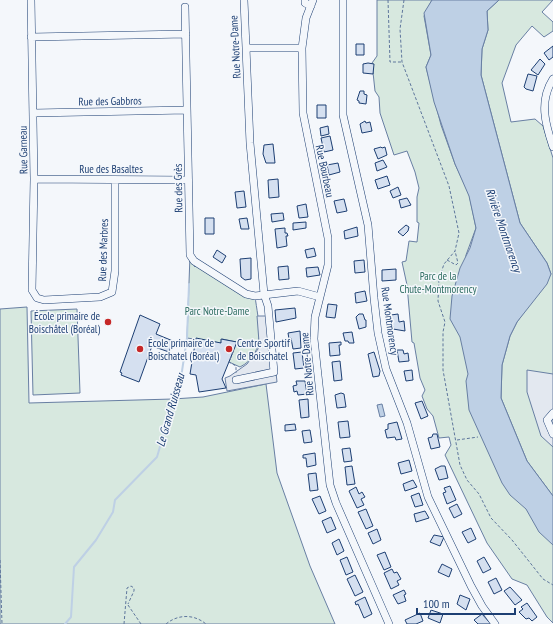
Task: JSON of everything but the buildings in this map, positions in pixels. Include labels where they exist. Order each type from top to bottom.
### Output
[{"type":"street","name":"Rue Garneau","points":[[31,0],[34,180],[32,290],[37,298]]},
{"type":"street","name":"Rue Notre-Dame","points":[[236,380],[274,372],[268,306],[264,294],[250,143],[244,0]]},
{"type":"street","points":[[305,0],[305,3],[312,3]]},
{"type":"street","name":"Rue Montmorency","points":[[343,0],[343,115],[368,225],[375,305],[386,369],[407,423],[428,497],[470,586],[495,624]]},
{"type":"street","name":"Rue Bourbeau","points":[[312,3],[306,18],[302,48],[303,113],[305,130],[328,238],[328,265],[320,297]]},
{"type":"street","name":"Rue des Grès","points":[[185,7],[190,256],[194,261],[246,294],[255,296],[264,294]]},
{"type":"street","points":[[31,37],[186,34]]},
{"type":"street","points":[[246,48],[302,48]]},
{"type":"street","points":[[553,79],[547,89],[544,105],[545,124],[553,147]]},
{"type":"street","name":"Rue des Gabbros","points":[[33,113],[187,110]]},
{"type":"street","name":"Rue des Basaltes","points":[[34,180],[188,180]]},
{"type":"street","name":"Rue des Marbres","points":[[37,298],[44,300],[100,297],[112,292],[115,271],[115,180]]},
{"type":"street","points":[[264,294],[298,291],[320,297]]},
{"type":"street","name":"Rue Notre-Dame","points":[[320,297],[315,317],[314,339],[330,484],[336,503],[389,624]]},
{"type":"street","points":[[553,413],[547,420],[553,434]]},
{"type":"path","points":[[388,0],[390,62],[402,62]]},
{"type":"path","points":[[404,0],[400,29],[402,62],[449,186],[459,233],[455,250],[444,264],[439,279],[438,301],[445,322],[443,332],[443,370],[460,465],[467,480],[479,494],[491,518],[512,540],[543,579],[553,585]]},
{"type":"path","points":[[448,260],[456,265],[458,263],[455,250]]},
{"type":"path","points":[[233,352],[228,362],[236,366],[236,380]]},
{"type":"path","points":[[456,440],[478,438]]},
{"type":"path","points":[[0,560],[2,624]]},
{"type":"path","points":[[124,624],[127,588],[131,586],[134,588],[134,591],[128,604]]},
{"type":"path","points":[[126,602],[141,624]]},
{"type":"path","points":[[166,624],[183,616],[194,617],[206,624]]},
{"type":"green space","name":"Parc de la Chute-Montmorency","points":[[377,0],[432,0],[424,16],[431,55],[426,67],[441,125],[455,164],[469,194],[476,228],[466,255],[463,306],[553,535],[553,623],[547,617],[527,585],[512,579],[487,543],[445,455],[451,445],[449,437],[439,438],[433,416],[427,409],[422,396],[425,390],[420,378],[414,343],[412,342],[407,285],[402,262],[406,261],[409,241],[417,242],[419,223],[417,222],[417,197],[419,188],[407,151],[394,155],[380,113],[379,97],[375,91],[372,63],[377,56]]},
{"type":"green space","points":[[499,0],[553,0],[542,12],[553,22],[553,31],[544,37],[532,26],[516,45],[502,83],[511,122],[535,119],[543,126],[553,158],[553,496],[527,461],[501,398],[502,365],[510,336],[517,322],[551,274],[547,263],[520,223],[481,75],[482,49],[488,30],[487,11]]},
{"type":"green space","name":"Parc Notre-Dame","points":[[190,255],[195,267],[194,261],[255,296],[259,326],[258,345],[255,354],[249,361],[240,367],[229,362],[236,342],[222,339],[221,343],[187,338]]},
{"type":"green space","points":[[27,307],[29,403],[203,397],[266,384],[277,473],[310,566],[335,624],[0,624],[0,309]]},
{"type":"green space","points":[[77,309],[80,393],[33,395],[31,311]]},
{"type":"shaded area","points":[[257,316],[270,316],[277,382],[227,391],[225,378],[247,364],[258,349],[259,342]]},
{"type":"shaded area","points":[[527,370],[553,374],[553,447],[541,436],[527,392]]},
{"type":"water","name":"Rivière Montmorency","points":[[432,0],[499,0],[487,11],[488,30],[482,49],[481,75],[520,223],[547,263],[551,274],[547,284],[517,322],[510,336],[502,365],[501,398],[527,461],[553,496],[553,545],[539,532],[526,509],[510,495],[502,483],[469,410],[466,381],[468,374],[460,337],[450,319],[452,296],[460,268],[470,248],[476,228],[469,196],[455,164],[434,102],[426,67],[431,55],[424,13]]},
{"type":"water","points":[[382,404],[385,416],[380,417],[377,405]]},
{"type":"waterway","name":"Le Grand Ruisseau","points":[[65,624],[71,617],[74,567],[96,540],[113,512],[115,500],[157,457],[182,371],[187,338],[189,284]]},
{"type":"place","name":"École primaire de Boischâtel (Boréal)","points":[[108,322]]},
{"type":"place","name":"École primaire de Boischatel (Boréal)","points":[[140,349]]},
{"type":"place","name":"Centre Sportif de Boischatel","points":[[229,349]]}]
